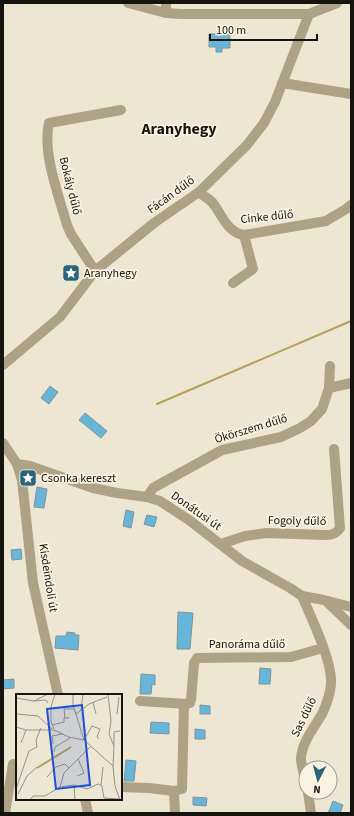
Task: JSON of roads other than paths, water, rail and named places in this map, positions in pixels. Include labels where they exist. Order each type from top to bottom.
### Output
[{"type":"street","points":[[128,3],[166,8],[309,14],[337,3]]},
{"type":"street","name":"Fácán dűlő","points":[[3,365],[60,317],[95,271],[154,223],[199,192],[234,159],[255,136],[268,116],[309,14]]},
{"type":"street","points":[[282,83],[351,94]]},
{"type":"street","name":"Bokály dűlő","points":[[95,271],[71,234],[67,225],[49,164],[47,130],[49,123],[121,110]]},
{"type":"street","name":"Cinke dűlő","points":[[199,192],[211,202],[230,227],[238,234],[244,235],[326,221],[351,205]]},
{"type":"street","points":[[233,283],[253,269],[244,235]]},
{"type":"street","name":"Ökörszem dűlő","points":[[147,497],[153,488],[222,450],[281,437],[300,428],[318,415],[322,409],[329,388],[330,366]]},
{"type":"street","points":[[329,388],[351,383]]},
{"type":"street","points":[[3,443],[11,461]]},
{"type":"street","name":"Fogoly dűlő","points":[[221,544],[245,536],[266,533],[325,536],[332,535],[337,532],[340,528],[334,449]]},
{"type":"street","name":"Donátusi út","points":[[11,461],[93,488],[147,497],[160,502],[173,509],[242,561],[302,596]]},
{"type":"street","name":"Kisdeindoli út","points":[[11,461],[22,480],[33,583],[58,694]]},
{"type":"street","points":[[302,596],[351,607]]},
{"type":"street","name":"Sas dűlő","points":[[301,760],[303,748],[322,713],[331,684],[331,676],[323,648],[302,596]]},
{"type":"street","points":[[324,600],[351,625]]},
{"type":"street","name":"Panoráma dűlő","points":[[174,791],[182,789],[184,704],[190,703],[191,700],[194,663],[197,658],[291,658],[323,648]]},
{"type":"street","points":[[140,701],[184,704]]},
{"type":"street","points":[[3,771],[15,763]]},
{"type":"street","points":[[4,813],[15,763]]},
{"type":"street","points":[[122,787],[174,791],[175,813]]},
{"type":"street","points":[[84,800],[88,813]]},
{"type":"street","points":[[309,800],[310,813]]},
{"type":"waterway","points":[[157,404],[351,321]]},
{"type":"place","name":"Aranyhegy","points":[[71,273]]},
{"type":"place","name":"Csonka kereszt","points":[[28,478]]},
{"type":"district","name":"Aranyhegy","points":[[179,129]]}]
